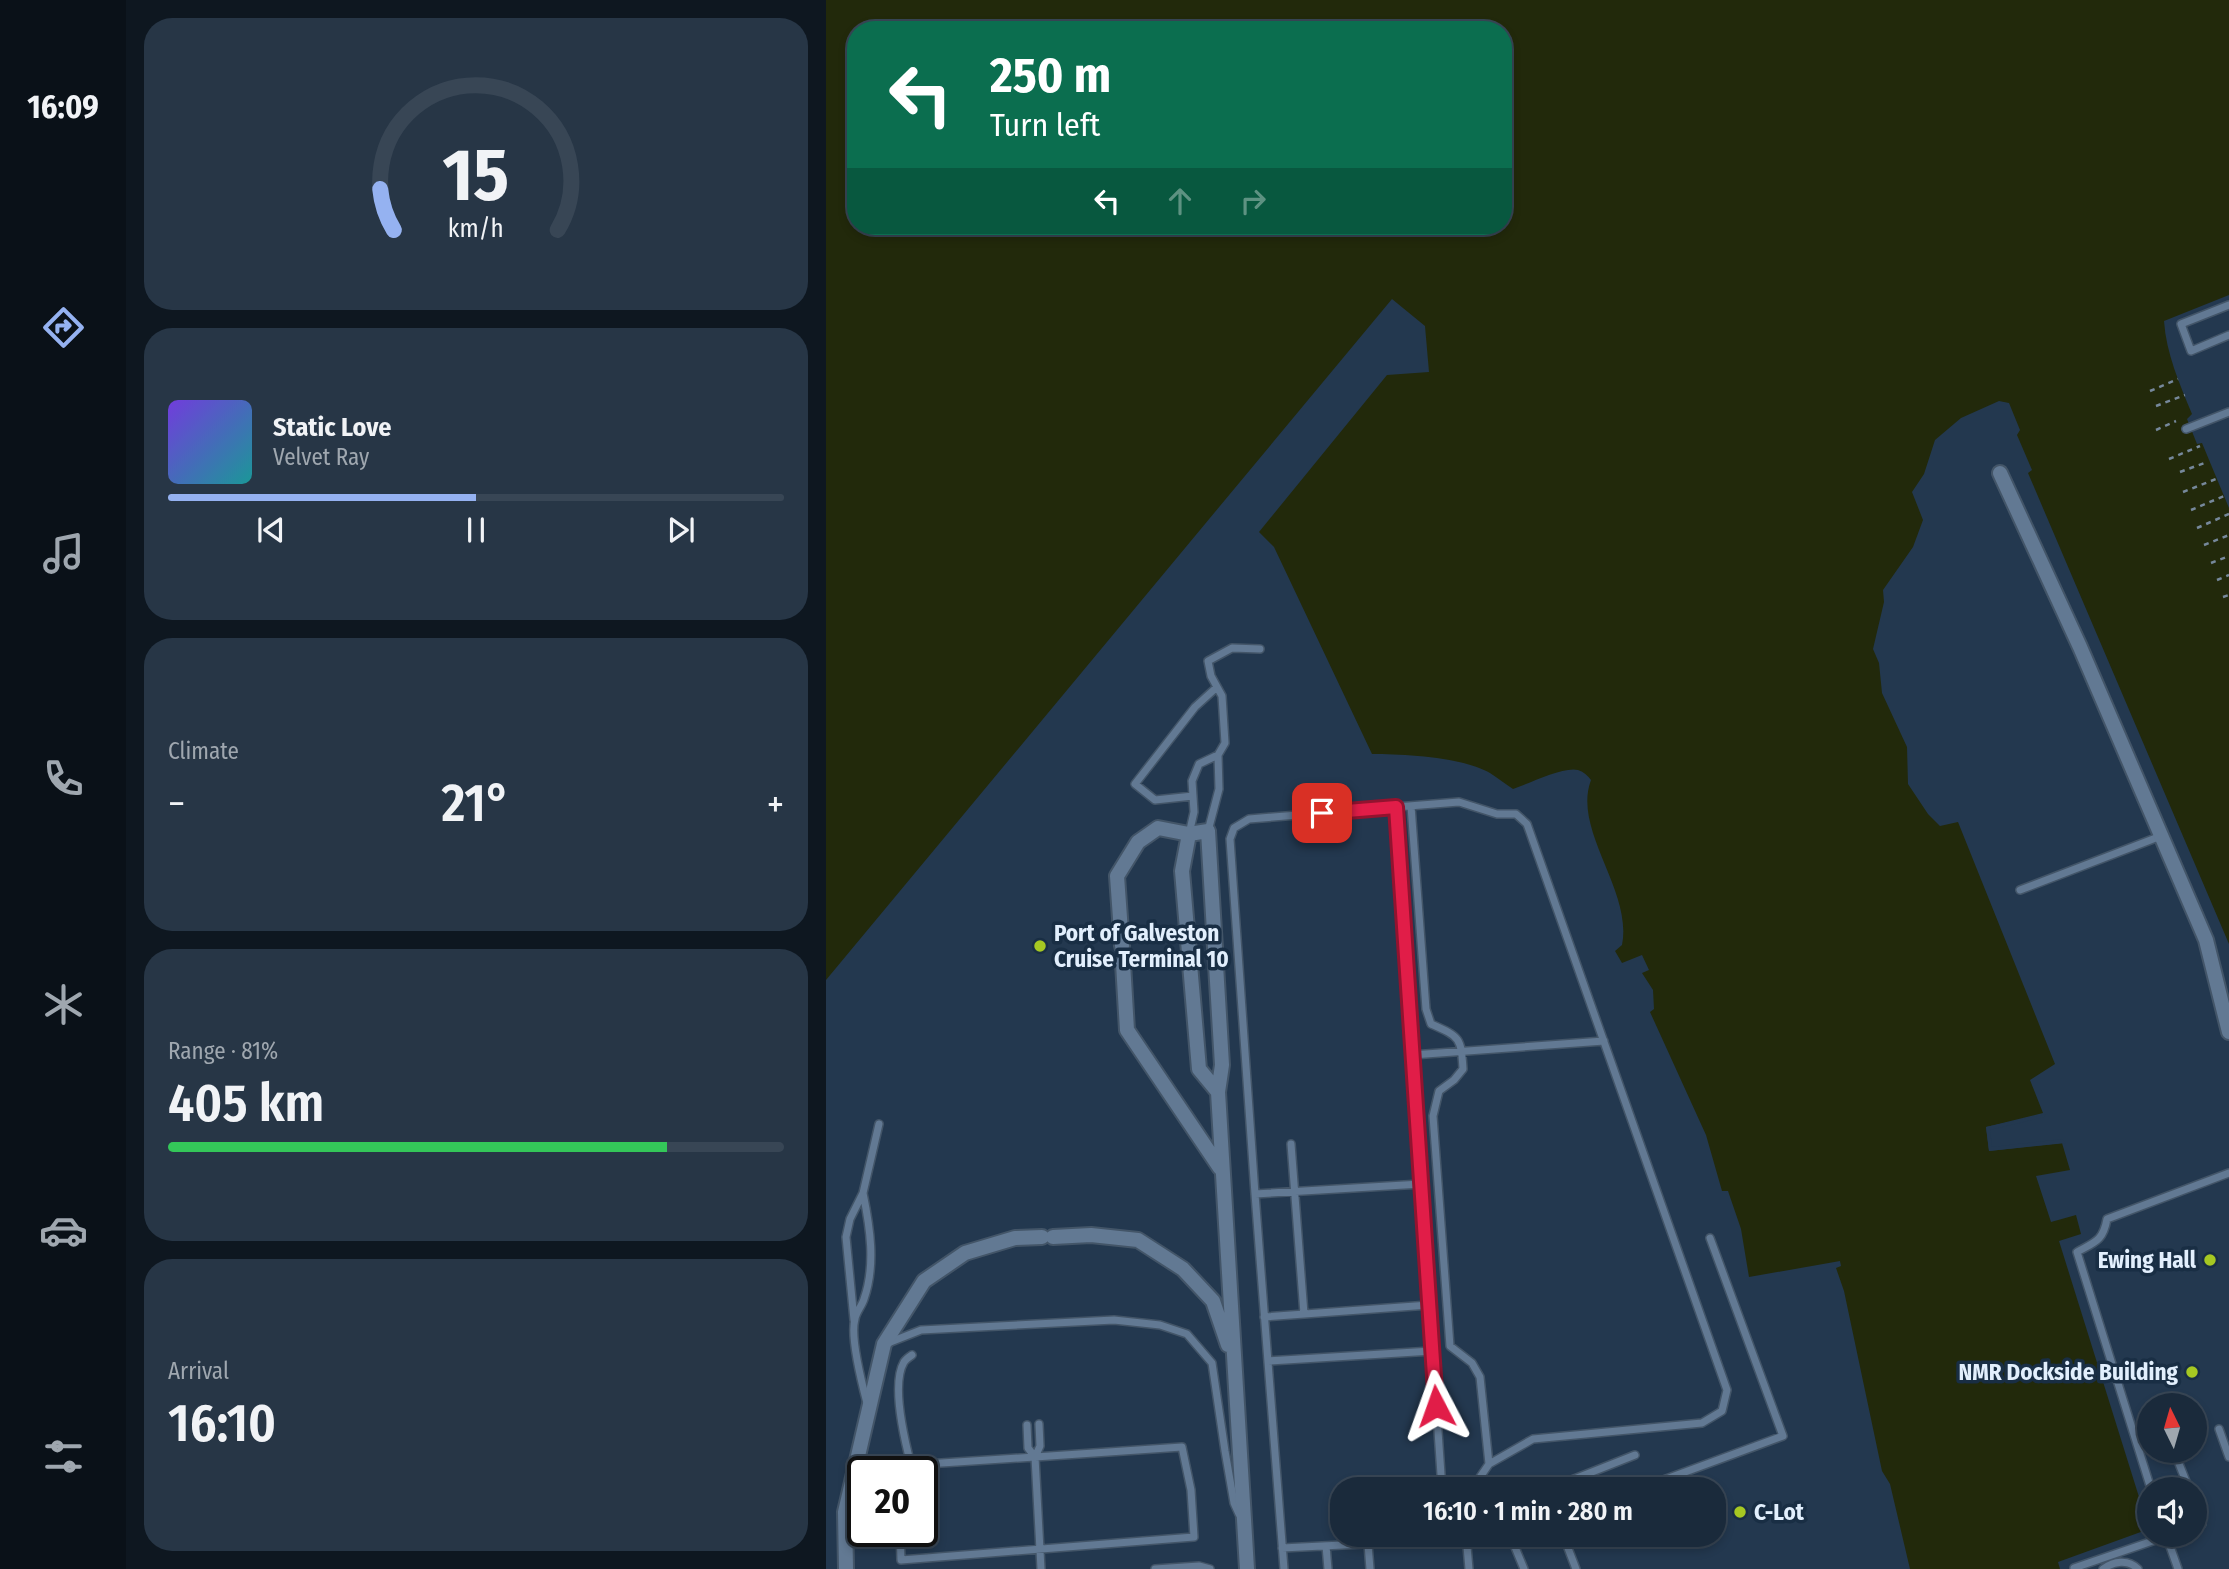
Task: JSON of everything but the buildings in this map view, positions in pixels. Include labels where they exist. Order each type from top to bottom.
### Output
[{"type":"street","points":[[2000,473],[2080,647],[2206,940],[2229,1032]]},
{"type":"street","points":[[1122,946],[1117,876],[1138,842],[1158,828],[1189,834],[1208,831],[1222,1065],[1218,1092],[1222,1170],[1247,1569]]},
{"type":"street","points":[[1189,834],[1182,871],[1199,1069],[1218,1092]]},
{"type":"street","points":[[1123,963],[1128,1030],[1222,1170]]},
{"type":"street","points":[[846,1569],[845,1512],[884,1344],[924,1281],[965,1252],[1016,1238],[1091,1235],[1138,1240],[1183,1269],[1213,1301],[1234,1363]]},
{"type":"lane","points":[[2229,305],[2181,324],[2191,351],[2229,335]]},
{"type":"lane","points":[[2186,429],[2229,412]]},
{"type":"lane","points":[[1208,831],[1219,789],[1218,755],[1224,743],[1222,696],[1211,676],[1208,661],[1232,648],[1260,649]]},
{"type":"lane","points":[[1193,796],[1155,800],[1135,784],[1195,707],[1217,687]]},
{"type":"lane","points":[[1189,834],[1195,812],[1192,781],[1199,764],[1218,755]]},
{"type":"lane","points":[[1284,1569],[1230,839],[1234,828],[1249,820],[1459,802],[1497,814],[1516,814],[1527,824],[1727,1390],[1722,1410],[1702,1423],[1533,1439],[1489,1464],[1480,1477]]},
{"type":"lane","points":[[1410,806],[1426,1009],[1431,1024],[1451,1033],[1461,1044],[1462,1052],[1463,1069],[1439,1091],[1433,1116],[1450,1346],[1472,1363],[1480,1377],[1489,1464]]},
{"type":"lane","points":[[1396,807],[1441,1477]]},
{"type":"lane","points":[[2020,890],[2161,835]]},
{"type":"lane","points":[[1412,1055],[1604,1041]]},
{"type":"lane","points":[[869,1411],[857,1363],[846,1237],[850,1219],[863,1193],[879,1124]]},
{"type":"lane","points":[[1291,1144],[1304,1314]]},
{"type":"lane","points":[[2137,1445],[2077,1252],[2099,1240],[2104,1232],[2106,1219],[2229,1173]]},
{"type":"lane","points":[[1255,1194],[1420,1184]]},
{"type":"lane","points":[[854,1320],[864,1298],[872,1263],[869,1219],[863,1193]]},
{"type":"lane","points":[[1672,1477],[1783,1436],[1710,1238]]},
{"type":"lane","points":[[1264,1317],[1429,1305]]},
{"type":"lane","points":[[884,1344],[921,1330],[1114,1320],[1160,1325],[1188,1334],[1212,1363],[1234,1503],[1244,1529]]},
{"type":"lane","points":[[1268,1361],[1432,1351]]},
{"type":"lane","points":[[907,1456],[898,1388],[904,1362],[912,1355]]},
{"type":"lane","points":[[1039,1424],[1040,1446],[1035,1457],[1041,1569]]},
{"type":"lane","points":[[1027,1425],[1028,1448],[1035,1457]]},
{"type":"lane","points":[[2219,1429],[2229,1457]]},
{"type":"lane","points":[[901,1547],[901,1560],[1194,1537],[1191,1490],[1182,1447],[938,1466]]},
{"type":"lane","points":[[1579,1477],[1635,1455]]},
{"type":"lane","points":[[1326,1546],[1328,1569]]},
{"type":"lane","points":[[1282,1548],[1330,1546]]},
{"type":"lane","points":[[2074,1568],[2137,1546]]},
{"type":"lane","points":[[1368,1547],[1370,1569]]},
{"type":"lane","points":[[1467,1547],[1469,1569]]},
{"type":"lane","points":[[1515,1547],[1524,1569]]},
{"type":"lane","points":[[1568,1547],[1576,1569]]},
{"type":"lane","points":[[2171,1547],[2178,1569]]},
{"type":"lane","points":[[2103,1569],[2122,1561],[2138,1569]]},
{"type":"lane","points":[[1155,1569],[1199,1566],[1210,1569]]},
{"type":"path","points":[[2150,391],[2178,379]]},
{"type":"path","points":[[2155,406],[2185,395]]},
{"type":"path","points":[[2156,430],[2180,419]]},
{"type":"path","points":[[2169,459],[2200,446]]},
{"type":"path","points":[[2180,472],[2207,462]]},
{"type":"path","points":[[2183,492],[2216,479]]},
{"type":"path","points":[[2191,510],[2224,496]]},
{"type":"path","points":[[2197,528],[2229,514]]},
{"type":"path","points":[[2204,545],[2229,535]]},
{"type":"path","points":[[2211,563],[2229,556]]},
{"type":"path","points":[[2217,580],[2229,575]]},
{"type":"path","points":[[2223,597],[2229,595]]},
{"type":"shaded area","points":[[826,0],[2229,0],[2229,295],[2164,321],[2171,357],[2192,414],[2187,419],[2197,444],[2202,443],[2229,508],[2229,944],[2028,473],[2032,470],[2017,435],[2020,430],[2009,403],[1999,401],[1961,418],[1935,440],[1924,474],[1912,492],[1923,520],[1913,547],[1883,590],[1884,602],[1873,649],[1879,663],[1882,693],[1907,747],[1908,784],[1928,814],[1940,826],[1958,822],[2055,1064],[2030,1080],[2043,1113],[1986,1127],[1989,1151],[2062,1143],[2070,1170],[2036,1176],[2051,1222],[2076,1215],[2081,1234],[2059,1241],[2137,1491],[2137,1533],[2058,1562],[2060,1569],[1910,1569],[1890,1484],[1882,1471],[1844,1291],[1836,1268],[1841,1266],[1840,1261],[1749,1277],[1741,1229],[1728,1191],[1722,1191],[1706,1135],[1650,1012],[1654,1009],[1653,990],[1642,973],[1649,970],[1642,955],[1622,963],[1615,951],[1622,945],[1623,924],[1619,903],[1589,819],[1587,799],[1591,780],[1582,772],[1572,769],[1513,789],[1490,773],[1464,763],[1416,756],[1372,754],[1274,547],[1259,532],[1387,375],[1429,372],[1425,326],[1392,299],[826,980]]},
{"type":"pier","points":[[2046,1114],[2044,1117],[1990,1130],[1992,1147],[2062,1139],[2066,1143],[1989,1151],[1986,1127]]},
{"type":"place","name":"Port of Galveston Cruise Terminal 10","points":[[1040,946]]},
{"type":"place","name":"Ewing Hall","points":[[2210,1260]]},
{"type":"place","name":"NMR Dockside Building","points":[[2192,1372]]},
{"type":"place","name":"C-Lot","points":[[1740,1512]]},
{"type":"route","points":[[1322,813],[1396,807],[1436,1406]]}]
